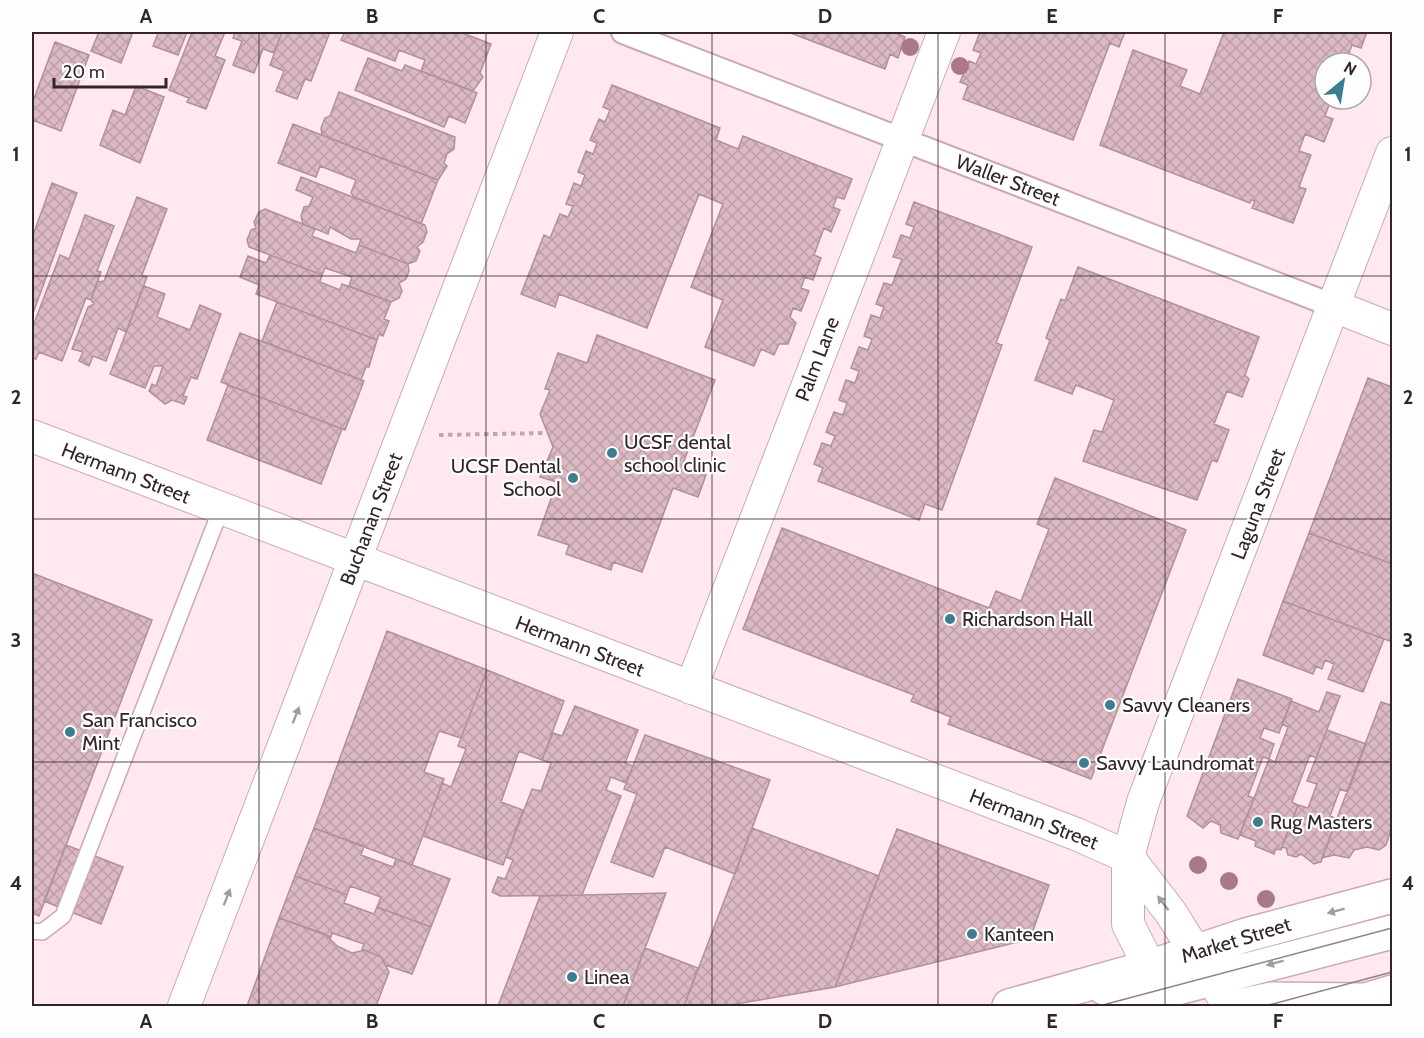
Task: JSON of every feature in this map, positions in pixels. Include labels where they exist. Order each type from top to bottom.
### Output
[{"type":"main road","name":"Market Street","points":[[1155,979],[1194,951],[1392,896]]},
{"type":"main road","name":"Market Street","points":[[1009,1006],[1081,987],[1155,979],[1221,993],[1392,932]]},
{"type":"main road","points":[[1239,1006],[1272,999],[1367,999]]},
{"type":"street","name":"Buchanan Street","points":[[184,1006],[557,32]]},
{"type":"street","name":"Waller Street","points":[[623,32],[1392,329]]},
{"type":"street","name":"Palm Lane","points":[[691,688],[944,32]]},
{"type":"street","name":"Laguna Street","points":[[1155,979],[1128,924],[1128,857],[1143,802],[1392,153]]},
{"type":"street","name":"Hermann Street","points":[[32,438],[691,688],[1128,857]]},
{"type":"street","points":[[1128,857],[1171,913],[1221,993]]},
{"type":"lane","points":[[32,931],[42,932],[63,916],[221,509]]},
{"type":"path","points":[[402,437],[547,433]]},
{"type":"building","points":[[99,32],[133,32],[121,63],[91,51]]},
{"type":"building","points":[[155,32],[187,32],[178,55],[153,46],[158,33]]},
{"type":"building","points":[[192,32],[225,32],[215,56],[225,60],[206,109],[187,102],[189,98],[169,90]]},
{"type":"building","points":[[235,32],[282,32],[274,53],[263,49],[254,73],[233,65],[242,41],[233,38]]},
{"type":"building","points":[[282,32],[330,32],[311,81],[305,79],[297,99],[276,91],[284,71],[270,65]]},
{"type":"building","points":[[345,32],[460,32],[491,44],[480,73],[483,77],[473,91],[421,71],[425,60],[399,50],[395,61],[341,40]]},
{"type":"building","points":[[788,32],[899,32],[898,34],[905,37],[898,58],[890,54],[885,69]]},
{"type":"building","points":[[980,32],[1125,32],[1119,47],[1110,43],[1073,140],[963,99],[968,85],[960,82],[969,61],[976,64],[981,53],[973,50]]},
{"type":"building","points":[[1224,32],[1367,32],[1361,48],[1352,45],[1350,51],[1313,51],[1313,111],[1327,111],[1325,116],[1333,119],[1324,142],[1305,134],[1299,151],[1311,155],[1299,187],[1306,189],[1293,223],[1252,208],[1255,201],[1251,200],[1250,203],[1100,145],[1133,50],[1187,70],[1180,86],[1200,94]]},
{"type":"building","points":[[55,42],[89,55],[61,131],[32,120],[32,104]]},
{"type":"building","points":[[368,58],[402,71],[405,65],[477,93],[465,123],[449,116],[444,127],[355,90]]},
{"type":"building","points":[[612,85],[720,128],[716,140],[738,149],[743,136],[852,179],[844,199],[837,197],[833,207],[840,210],[831,232],[824,228],[814,255],[821,258],[813,280],[805,277],[801,288],[809,291],[801,311],[793,308],[790,317],[796,323],[788,344],[779,344],[774,355],[761,349],[754,366],[705,347],[723,300],[691,287],[723,204],[699,194],[647,328],[559,294],[555,307],[521,294],[544,235],[550,238],[560,214],[568,217],[573,206],[566,204],[574,183],[581,186],[585,175],[578,172],[586,151],[593,154],[597,143],[590,140],[599,119],[605,122],[610,110],[603,107]]},
{"type":"building","points":[[136,86],[164,97],[140,163],[100,145],[113,110],[125,115]]},
{"type":"building","points":[[339,92],[455,137],[454,149],[447,154],[444,163],[447,166],[438,180],[322,135],[321,128],[325,118],[330,116]]},
{"type":"building","points":[[293,124],[438,180],[421,224],[354,197],[351,193],[356,180],[320,166],[316,177],[278,163]]},
{"type":"building","points":[[301,177],[425,225],[427,232],[423,242],[417,247],[420,251],[416,261],[408,264],[359,245],[361,239],[351,239],[330,227],[328,234],[303,224],[301,216],[304,207],[309,206],[313,197],[296,190]]},
{"type":"building","points":[[52,183],[77,193],[32,316],[32,238]]},
{"type":"building","points":[[137,197],[167,209],[142,275],[147,277],[126,332],[118,328],[106,361],[93,356],[89,366],[79,361],[83,352],[72,349],[88,307],[94,304],[91,300],[97,282],[104,281]]},
{"type":"building","points":[[914,202],[1032,247],[996,343],[1002,345],[942,510],[925,504],[919,520],[818,481],[823,468],[814,464],[822,443],[831,446],[835,436],[826,432],[834,412],[843,415],[847,403],[839,400],[846,380],[855,383],[859,371],[851,368],[859,347],[868,350],[872,339],[864,336],[871,315],[880,318],[884,307],[876,304],[884,283],[892,285],[902,259],[893,257],[901,235],[910,238],[914,227],[906,224]]},
{"type":"building","points":[[265,209],[315,229],[312,236],[356,253],[359,245],[408,264],[409,271],[406,279],[399,283],[402,291],[399,298],[391,302],[349,286],[352,277],[325,268],[322,275],[249,247],[247,240],[251,230],[256,228],[254,222],[259,212]]},
{"type":"building","points":[[85,215],[114,226],[97,271],[101,272],[91,300],[86,298],[62,361],[39,352],[36,359],[32,358],[32,329],[60,255],[69,259]]},
{"type":"building","points":[[270,255],[322,275],[320,282],[340,290],[342,284],[391,302],[384,319],[389,321],[383,336],[379,334],[377,340],[256,294],[259,285],[240,277],[248,256],[266,263]]},
{"type":"building","points":[[1078,267],[1259,337],[1245,375],[1249,379],[1242,397],[1227,391],[1214,424],[1229,430],[1217,462],[1212,460],[1197,500],[1083,461],[1094,430],[1102,432],[1114,400],[1076,385],[1072,394],[1035,380],[1050,340],[1046,338],[1061,299],[1065,301]]},
{"type":"building","points":[[144,286],[165,294],[157,317],[190,330],[200,305],[221,314],[197,379],[191,377],[183,396],[187,397],[184,404],[172,400],[165,404],[149,391],[152,384],[156,386],[163,366],[154,366],[145,388],[110,374]]},
{"type":"building","points":[[277,302],[377,340],[369,367],[366,367],[361,380],[262,341]]},
{"type":"building","points":[[240,333],[364,381],[345,430],[221,382]]},
{"type":"building","points":[[597,335],[715,380],[682,466],[706,475],[698,497],[673,488],[642,572],[613,562],[611,570],[566,554],[569,545],[538,535],[557,482],[540,477],[553,447],[540,414],[550,390],[545,389],[558,353],[587,363]]},
{"type":"building","points":[[1368,378],[1392,387],[1392,564],[1309,533]]},
{"type":"building","points":[[228,385],[342,429],[321,484],[207,440]]},
{"type":"building","name":"Richardson Hall","points":[[1055,478],[1186,530],[1091,779],[948,724],[951,717],[911,701],[914,695],[743,629],[782,528],[989,608],[996,591],[1021,601],[1049,529],[1037,524]]},
{"type":"building","points":[[1309,533],[1392,564],[1392,642],[1283,601]]},
{"type":"building","name":"San Francisco Mint","points":[[32,573],[152,620],[39,916],[32,913]]},
{"type":"building","points":[[1283,601],[1384,639],[1363,692],[1328,679],[1334,664],[1325,660],[1322,669],[1316,666],[1313,674],[1263,655]]},
{"type":"building","points":[[387,631],[487,670],[461,738],[439,731],[424,772],[444,779],[412,865],[314,828]]},
{"type":"building","points":[[487,670],[564,701],[542,760],[519,751],[501,802],[523,810],[503,865],[423,836],[442,783],[451,787],[466,749],[458,746]]},
{"type":"building","points":[[1238,679],[1292,699],[1279,733],[1264,728],[1260,738],[1274,744],[1269,759],[1263,757],[1248,796],[1254,798],[1238,839],[1221,833],[1220,825],[1211,821],[1203,828],[1187,816]]},
{"type":"building","points":[[1327,692],[1340,696],[1316,758],[1310,755],[1292,802],[1298,805],[1281,850],[1276,849],[1274,854],[1255,846],[1256,841],[1240,835],[1269,759],[1275,762],[1288,727],[1282,724],[1291,701],[1319,712]]},
{"type":"building","points":[[1392,697],[1392,827],[1386,845],[1379,850],[1367,847],[1354,850],[1349,858],[1334,855],[1322,858],[1381,702],[1390,705]]},
{"type":"building","points":[[575,706],[638,730],[625,763],[633,766],[626,783],[611,777],[606,790],[621,796],[582,895],[500,896],[492,892],[498,877],[505,879],[513,860],[506,857],[532,789],[541,791],[551,763],[542,760],[553,733],[562,736]]},
{"type":"building","points":[[1327,730],[1366,744],[1348,792],[1340,789],[1330,816],[1337,819],[1321,862],[1314,864],[1301,854],[1296,857],[1288,855],[1286,848],[1282,847],[1298,805],[1308,808],[1317,784],[1307,781]]},
{"type":"building","points":[[645,735],[770,780],[735,874],[665,847],[653,877],[611,862],[637,794],[624,789]]},
{"type":"building","points":[[314,828],[364,846],[361,855],[393,867],[396,859],[450,879],[431,927],[377,907],[381,897],[350,886],[347,895],[295,876]]},
{"type":"building","points":[[752,828],[879,876],[835,987],[724,1006],[684,1006]]},
{"type":"building","points":[[897,829],[1049,885],[1030,939],[835,987]]},
{"type":"building","points":[[66,845],[123,867],[101,924],[44,901]]},
{"type":"building","points":[[295,876],[347,895],[344,903],[374,914],[377,907],[431,927],[412,974],[385,965],[381,957],[362,949],[364,944],[332,933],[331,937],[279,918]]},
{"type":"building","name":"Linea","points":[[666,893],[623,1006],[498,1006],[540,896]]},
{"type":"building","points":[[279,918],[325,934],[337,946],[352,953],[365,950],[381,957],[389,972],[376,1006],[247,1006]]},
{"type":"building","points":[[645,948],[698,968],[684,1006],[623,1006]]},
{"type":"tram line","points":[[1099,1006],[1392,928]]},
{"type":"tram line","points":[[1265,1006],[1392,972]]},
{"type":"place","name":"UCSF dental school clinic","points":[[612,453]]},
{"type":"place","name":"UCSF Dental School","points":[[573,478]]},
{"type":"place","name":"Richardson Hall","points":[[950,619]]},
{"type":"place","name":"Savvy Cleaners","points":[[1110,705]]},
{"type":"place","name":"San Francisco Mint","points":[[70,732]]},
{"type":"place","name":"Savvy Laundromat","points":[[1084,763]]},
{"type":"place","name":"Rug Masters","points":[[1258,822]]},
{"type":"place","name":"Kanteen","points":[[972,934]]},
{"type":"place","name":"Linea","points":[[572,977]]}]
